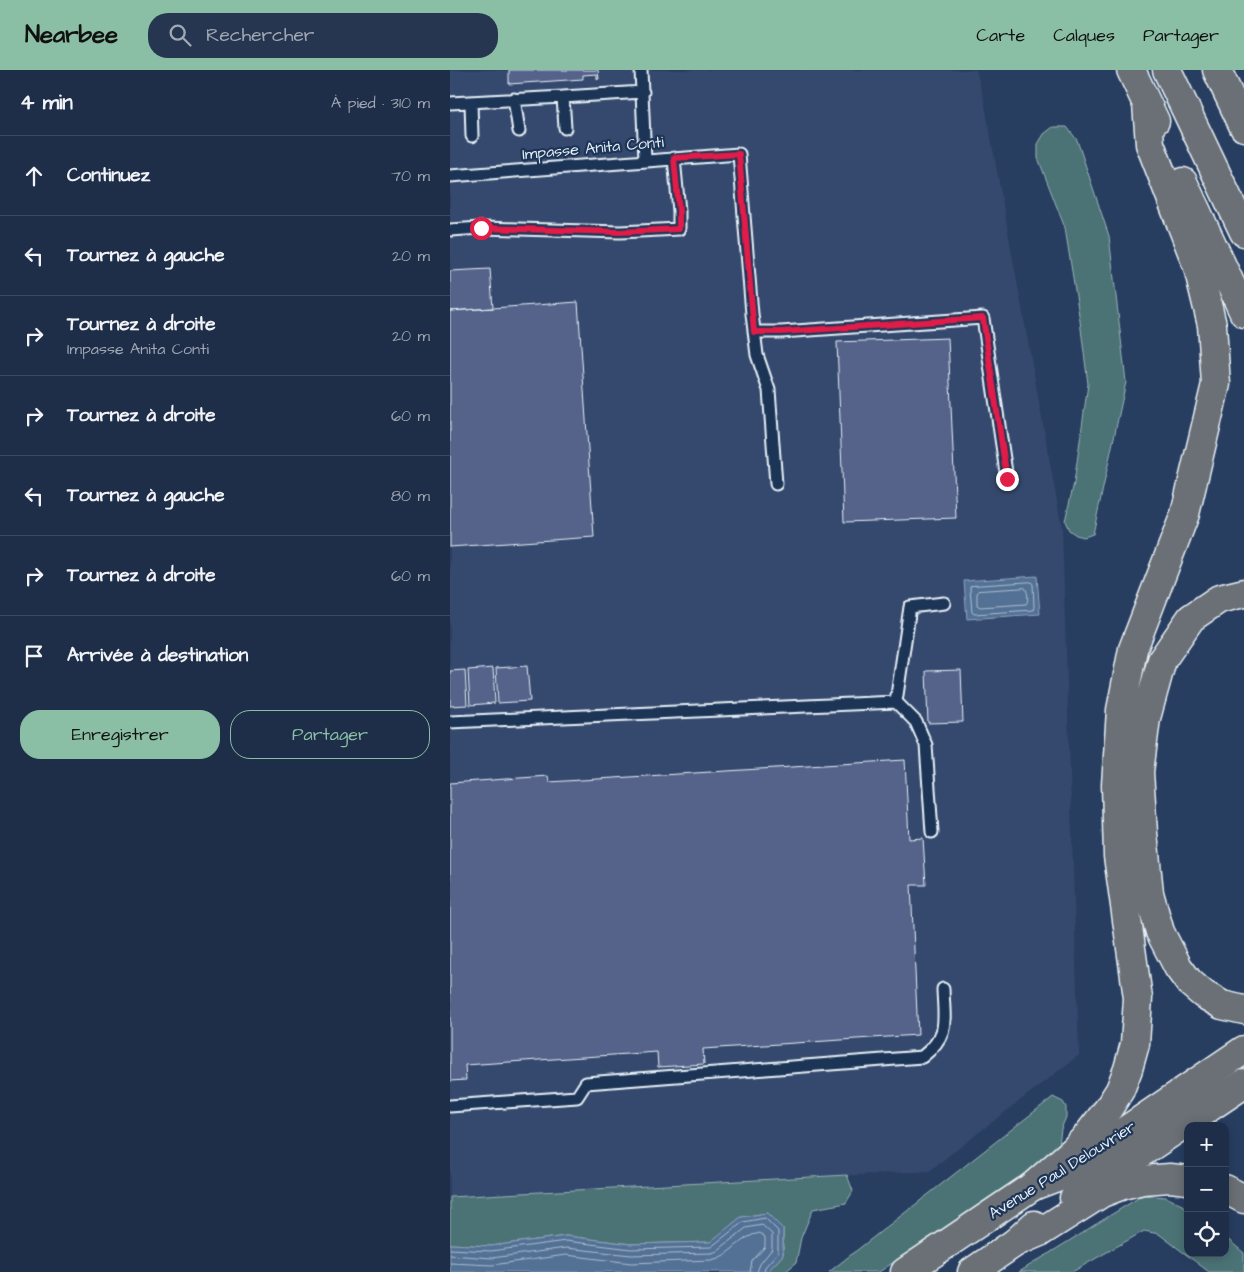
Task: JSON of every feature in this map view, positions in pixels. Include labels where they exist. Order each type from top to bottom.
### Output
[{"type":"main road","points":[[1131,70],[1244,313]]},
{"type":"main road","points":[[1167,70],[1244,232]]},
{"type":"main road","points":[[1217,70],[1244,127]]},
{"type":"main road","points":[[1033,1186],[1073,1151],[1108,1109],[1120,1090],[1135,1044],[1138,998],[1118,856],[1116,785],[1121,710],[1133,649],[1185,514],[1216,384],[1212,325],[1198,267],[1150,144],[1147,104]]},
{"type":"main road","points":[[1244,593],[1219,599],[1190,618],[1162,660],[1146,718],[1138,772],[1142,833],[1149,893],[1160,932],[1173,958],[1189,982],[1202,994],[1222,1004],[1244,1010]]},
{"type":"main road","name":"Avenue Paul Delouvrier","points":[[905,1272],[1033,1186],[1057,1177],[1244,1050]]},
{"type":"main road","name":"Avenue Paul Delouvrier","points":[[972,1272],[1016,1242],[1034,1224],[1244,1084]]},
{"type":"main road","points":[[1016,1242],[1042,1231],[1102,1193],[1123,1185],[1143,1180],[1170,1178],[1184,1180]]},
{"type":"main road","points":[[1229,1191],[1244,1199]]},
{"type":"lane","points":[[641,70],[645,160]]},
{"type":"lane","points":[[450,103],[643,92]]},
{"type":"lane","points":[[563,97],[565,128]]},
{"type":"lane","points":[[514,99],[519,131]]},
{"type":"lane","points":[[471,102],[472,136]]},
{"type":"lane","name":"Impasse Anita Conti","points":[[450,176],[739,154],[754,332]]},
{"type":"lane","points":[[450,230],[481,228],[620,232],[679,229],[674,158]]},
{"type":"lane","points":[[776,484],[769,390],[757,355],[754,332],[781,332],[983,318],[1007,479]]},
{"type":"lane","points":[[896,702],[910,607],[944,603]]},
{"type":"lane","points":[[450,722],[896,702],[916,722],[926,745],[932,832]]},
{"type":"lane","points":[[450,1106],[577,1097],[586,1082],[922,1058],[933,1049],[943,1036],[943,989]]},
{"type":"shaded area","points":[[450,70],[976,70],[984,100],[1062,529],[1079,1055],[929,1171],[450,1197]]},
{"type":"green space","points":[[1053,127],[1067,127],[1077,140],[1109,236],[1126,382],[1093,534],[1084,537],[1076,535],[1069,530],[1065,521],[1074,483],[1088,384],[1065,228],[1038,158],[1038,144],[1044,134]]},
{"type":"green space","points":[[1053,1097],[1063,1102],[1066,1107],[1066,1117],[1061,1129],[1059,1144],[1049,1158],[879,1272],[829,1272]]},
{"type":"green space","points":[[847,1175],[853,1191],[846,1203],[813,1209],[801,1238],[796,1263],[785,1272],[767,1272],[783,1255],[783,1229],[767,1213],[741,1217],[711,1242],[631,1244],[566,1236],[491,1246],[450,1244],[450,1197]]},
{"type":"green space","points":[[1143,1195],[1166,1197],[1184,1206],[1184,1253],[1159,1234],[1144,1231],[1072,1272],[1019,1272]]},
{"type":"green space","points":[[1229,1240],[1244,1253],[1244,1272],[1209,1272],[1189,1257],[1229,1257]]},
{"type":"water","points":[[1037,576],[1040,614],[967,619],[964,581]]},
{"type":"water","points":[[767,1213],[783,1229],[783,1255],[767,1272],[450,1272],[450,1244],[491,1246],[566,1236],[631,1244],[710,1242],[741,1217]]},
{"type":"building","points":[[509,70],[598,70],[599,79],[597,79],[597,74],[583,75],[583,79],[509,84]]},
{"type":"building","points":[[490,269],[493,308],[450,311],[450,271]]},
{"type":"building","points":[[578,302],[594,537],[450,547],[450,311]]},
{"type":"building","points":[[948,338],[956,518],[844,522],[837,342]]},
{"type":"building","points":[[527,666],[530,701],[498,703],[496,668]]},
{"type":"building","points":[[493,668],[495,703],[470,705],[468,670]]},
{"type":"building","points":[[465,670],[467,705],[450,706],[450,671]]},
{"type":"building","points":[[961,670],[963,722],[928,723],[926,671]]},
{"type":"building","points":[[905,760],[909,839],[923,838],[926,885],[911,885],[918,1035],[703,1049],[704,1064],[658,1067],[657,1052],[465,1065],[466,1080],[450,1081],[450,783],[548,776],[549,782]]},
{"type":"route","points":[[481,228],[620,232],[679,229],[674,158],[739,154],[754,332],[781,332],[983,318],[1007,479]]}]
